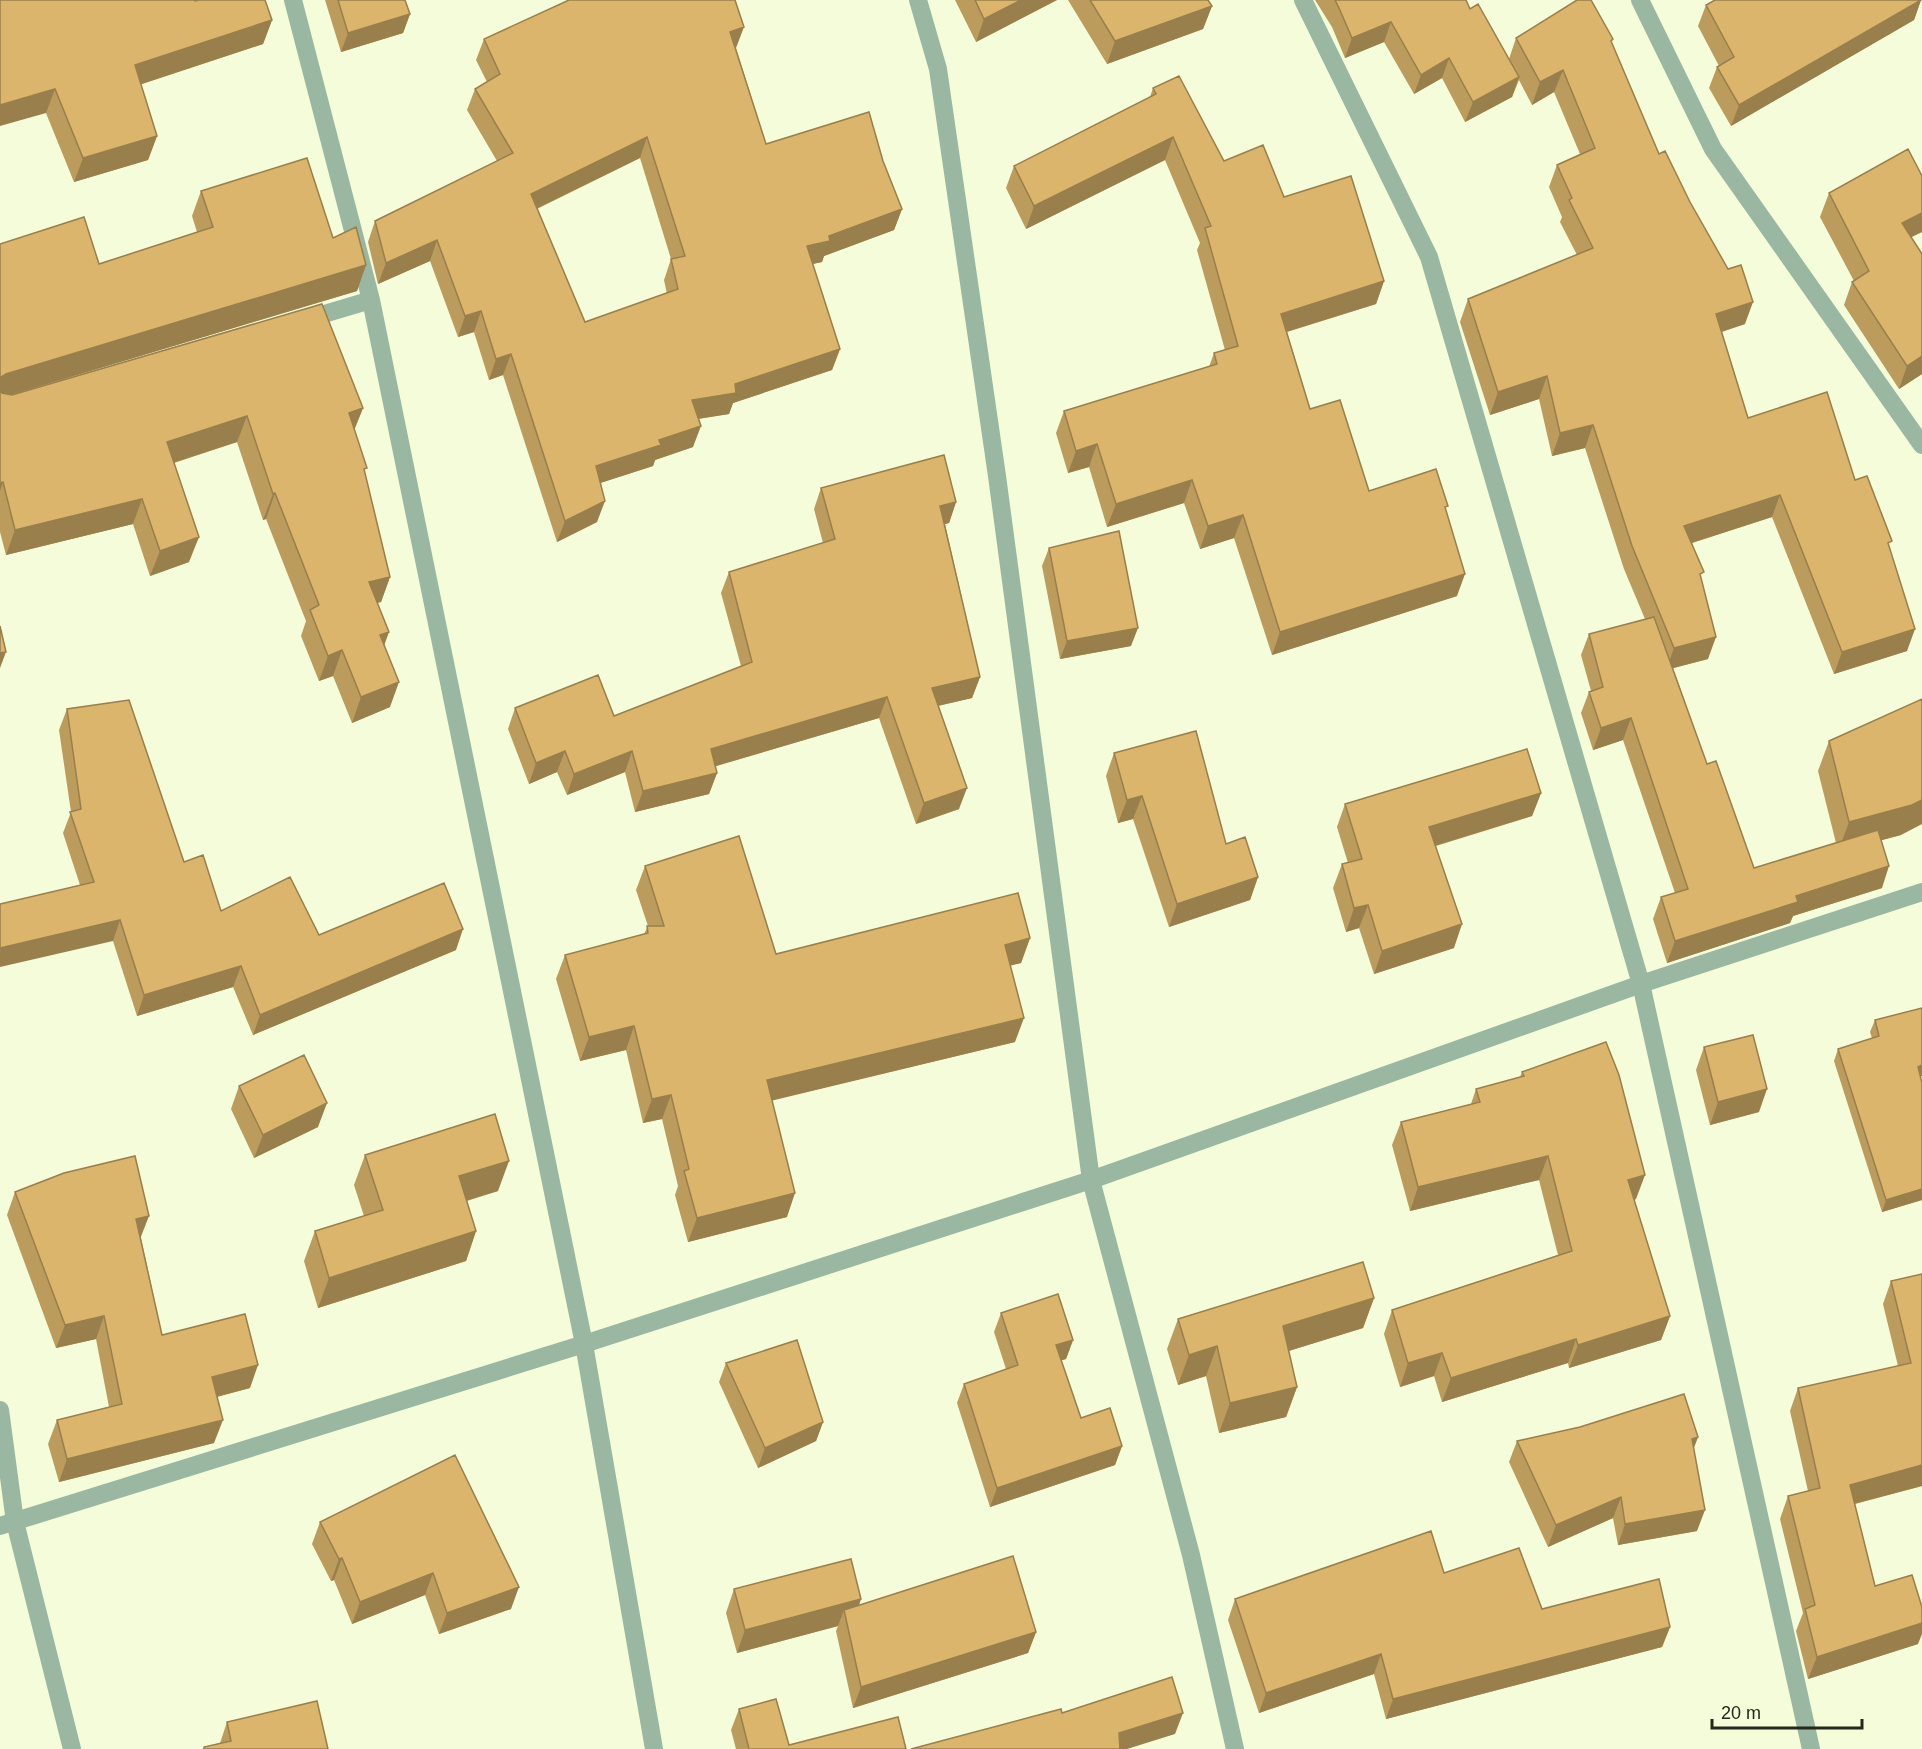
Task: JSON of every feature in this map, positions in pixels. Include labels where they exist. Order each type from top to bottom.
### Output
[{"type":"street","points":[[293,0],[371,300],[584,1344],[654,1749]]},
{"type":"street","points":[[918,0],[940,80],[999,487],[1091,1180],[1191,1555],[1235,1749]]},
{"type":"street","points":[[1303,0],[1429,257],[1641,984],[1811,1749]]},
{"type":"street","points":[[1640,0],[1713,149],[1922,445]]},
{"type":"street","points":[[292,323],[371,300]]},
{"type":"street","points":[[7,1524],[584,1344],[1091,1180],[1641,984],[1922,892]]},
{"type":"street","points":[[0,1410],[7,1524],[72,1749]]},
{"type":"building","points":[[0,0],[265,0],[272,20],[135,65],[157,136],[83,158],[55,89],[0,105]]},
{"type":"building","points":[[338,0],[405,0],[410,14],[348,33]]},
{"type":"building","points":[[569,0],[735,0],[744,27],[730,32],[766,144],[869,112],[883,161],[902,209],[829,236],[830,241],[807,246],[840,349],[735,384],[736,393],[692,400],[701,426],[659,440],[661,445],[596,466],[605,501],[565,521],[511,354],[496,359],[481,311],[465,316],[437,240],[386,263],[375,221],[513,153],[475,89],[500,74],[484,39]],"holes":[[[647,137],[685,256],[671,259],[678,289],[585,322],[531,194]]]},
{"type":"building","points":[[975,0],[1021,0],[984,19]]},
{"type":"building","points":[[1090,0],[1208,0],[1212,6],[1115,41]]},
{"type":"building","points":[[1335,0],[1466,0],[1470,9],[1478,4],[1519,77],[1473,102],[1449,58],[1421,75],[1391,22],[1352,38]]},
{"type":"building","points":[[1577,0],[1591,0],[1613,39],[1611,41],[1659,154],[1665,151],[1690,202],[1728,269],[1741,265],[1753,302],[1716,314],[1748,418],[1827,392],[1855,480],[1867,476],[1892,541],[1888,543],[1915,629],[1842,652],[1780,495],[1684,526],[1704,572],[1700,574],[1716,637],[1674,648],[1632,546],[1593,425],[1560,433],[1547,376],[1498,392],[1468,299],[1593,248],[1569,200],[1572,198],[1557,165],[1595,148],[1563,70],[1540,82],[1516,38]]},
{"type":"building","points":[[1715,0],[1921,0],[1739,105],[1717,67],[1734,57],[1706,5]]},
{"type":"building","points":[[1179,76],[1224,161],[1263,145],[1284,197],[1351,176],[1384,281],[1281,314],[1310,409],[1340,400],[1369,491],[1436,469],[1465,574],[1280,632],[1243,515],[1208,526],[1192,480],[1116,504],[1097,444],[1076,451],[1064,411],[1217,364],[1214,353],[1238,346],[1205,228],[1211,226],[1173,137],[1034,206],[1014,166],[1156,94],[1153,88]]},
{"type":"building","points":[[1908,149],[1922,176],[1922,213],[1902,223],[1922,254],[1922,356],[1907,366],[1852,282],[1869,271],[1829,193]]},
{"type":"building","points":[[307,158],[333,238],[356,227],[366,265],[6,374],[0,380],[0,244],[84,217],[99,264],[213,227],[201,191]]},
{"type":"building","points":[[322,304],[363,408],[349,413],[367,468],[364,469],[390,577],[369,582],[389,632],[380,635],[399,682],[361,697],[342,650],[328,656],[310,610],[319,605],[275,493],[273,494],[247,416],[167,442],[199,537],[160,551],[142,499],[15,530],[3,482],[0,483],[0,390],[2,393],[12,395]]},
{"type":"building","points":[[944,455],[956,502],[940,506],[980,677],[932,688],[967,788],[924,803],[887,697],[711,749],[717,773],[643,791],[632,751],[574,774],[565,751],[536,763],[515,708],[598,675],[614,716],[752,662],[729,572],[835,539],[821,488]]},
{"type":"building","points":[[1119,531],[1138,628],[1067,641],[1049,548]]},
{"type":"building","points":[[1654,617],[1707,764],[1716,761],[1754,868],[1878,830],[1889,866],[1796,896],[1798,902],[1675,941],[1661,897],[1688,889],[1631,718],[1601,728],[1589,692],[1603,687],[1589,634]]},
{"type":"building","points":[[0,626],[6,652],[0,653]]},
{"type":"building","points":[[1922,699],[1922,800],[1912,805],[1849,822],[1829,741]]},
{"type":"building","points":[[129,700],[184,862],[203,855],[221,911],[290,877],[319,935],[444,883],[463,929],[260,1015],[241,966],[144,995],[120,920],[0,948],[0,904],[94,882],[70,812],[81,809],[67,709]]},
{"type":"building","points":[[1196,731],[1226,844],[1245,837],[1258,877],[1177,904],[1142,796],[1127,800],[1114,753]]},
{"type":"building","points":[[1527,749],[1541,793],[1429,827],[1462,924],[1382,951],[1368,905],[1354,908],[1342,864],[1362,859],[1345,804]]},
{"type":"building","points":[[739,836],[776,954],[1018,893],[1030,938],[1005,945],[1024,1018],[767,1080],[795,1193],[697,1218],[684,1171],[689,1169],[671,1095],[652,1099],[634,1026],[589,1037],[565,955],[648,933],[647,926],[664,926],[645,866]]},
{"type":"building","points":[[1922,1008],[1922,1065],[1918,1067],[1922,1083],[1922,1189],[1886,1200],[1838,1049],[1879,1036],[1875,1020]]},
{"type":"building","points":[[1753,1035],[1767,1089],[1718,1102],[1704,1047]]},
{"type":"building","points":[[1606,1042],[1619,1075],[1645,1175],[1628,1180],[1670,1316],[1578,1345],[1576,1339],[1451,1378],[1442,1353],[1408,1363],[1392,1310],[1572,1251],[1548,1156],[1418,1187],[1401,1122],[1480,1102],[1476,1089],[1524,1076],[1522,1072]]},
{"type":"building","points":[[304,1055],[327,1103],[263,1135],[239,1086]]},
{"type":"building","points":[[495,1114],[509,1161],[459,1176],[476,1231],[329,1278],[315,1231],[383,1210],[365,1155]]},
{"type":"building","points":[[135,1156],[149,1216],[136,1219],[162,1335],[245,1314],[258,1365],[212,1377],[223,1420],[67,1459],[57,1420],[122,1404],[104,1316],[65,1325],[15,1192],[64,1173]]},
{"type":"building","points":[[1363,1262],[1374,1298],[1283,1326],[1297,1387],[1230,1403],[1217,1346],[1189,1355],[1178,1319]]},
{"type":"building","points":[[1922,1274],[1922,1465],[1850,1485],[1875,1586],[1912,1575],[1922,1607],[1922,1623],[1817,1657],[1805,1609],[1815,1605],[1788,1496],[1820,1488],[1798,1388],[1911,1363],[1891,1281]]},
{"type":"building","points":[[1058,1294],[1073,1340],[1056,1345],[1081,1418],[1110,1408],[1122,1446],[997,1488],[964,1384],[1018,1365],[1001,1313]]},
{"type":"building","points":[[797,1340],[823,1422],[765,1448],[726,1363]]},
{"type":"building","points":[[1684,1394],[1698,1437],[1692,1439],[1705,1510],[1625,1524],[1621,1497],[1556,1525],[1517,1441],[1580,1427]]},
{"type":"building","points":[[455,1455],[519,1587],[447,1613],[433,1573],[360,1602],[342,1558],[339,1559],[320,1522]]},
{"type":"building","points":[[1431,1531],[1444,1573],[1519,1548],[1542,1609],[1659,1579],[1670,1627],[1393,1699],[1381,1654],[1266,1693],[1235,1599]]},
{"type":"building","points":[[1013,1556],[1036,1632],[861,1687],[844,1610]]},
{"type":"building","points":[[851,1559],[861,1599],[745,1630],[734,1589]]},
{"type":"building","points":[[1172,1677],[1183,1713],[1119,1733],[1120,1749],[911,1749],[1061,1709],[1062,1713]]},
{"type":"building","points":[[776,1699],[789,1745],[898,1717],[906,1749],[749,1749],[739,1709]]},
{"type":"building","points":[[317,1701],[328,1749],[204,1749],[204,1747],[231,1741],[227,1722]]}]
